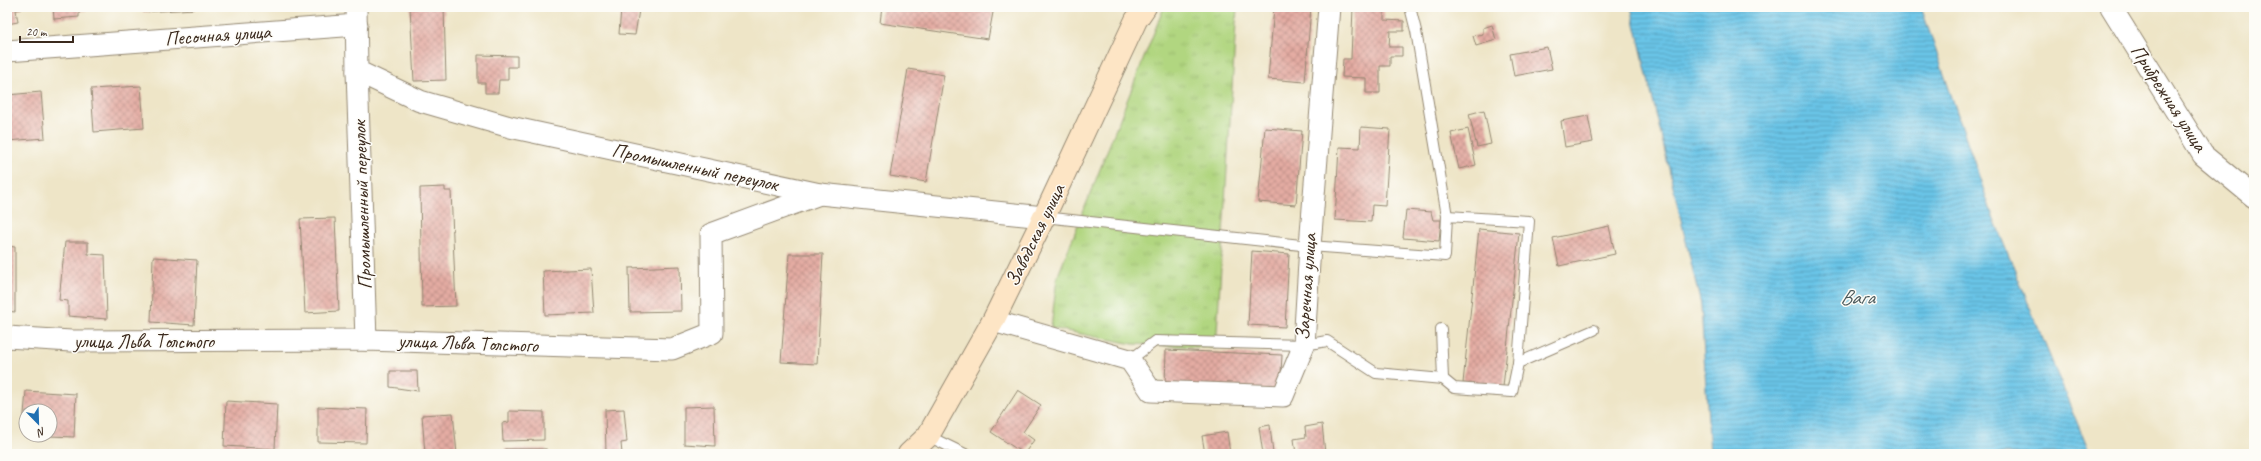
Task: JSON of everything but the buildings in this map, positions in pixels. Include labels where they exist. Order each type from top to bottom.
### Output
[{"type":"main road","name":"Заводская улица","points":[[909,454],[928,436],[993,321],[1044,218],[1136,20],[1145,7]]},
{"type":"street","name":"Заречная улица","points":[[1130,360],[1151,391],[1283,396],[1304,345],[1310,246],[1329,7]]},
{"type":"street","name":"Прибрежная улица","points":[[2111,7],[2203,155],[2254,197]]},
{"type":"street","name":"Промышленный переулок","points":[[356,16],[366,340]]},
{"type":"street","name":"Песочная улица","points":[[7,51],[356,16]]},
{"type":"street","name":"Промышленный переулок","points":[[357,71],[420,101],[510,127],[820,194],[1044,218]]},
{"type":"street","name":"улица Льва Толстого","points":[[7,337],[71,341],[366,340],[672,349],[712,332],[711,234],[820,194]]},
{"type":"street","points":[[993,321],[1130,360]]},
{"type":"lane","points":[[1044,218],[1310,246],[1445,256],[1447,216],[1416,31],[1410,7]]},
{"type":"lane","points":[[1130,360],[1155,341],[1304,345],[1327,341],[1376,373],[1443,379],[1454,388],[1512,392],[1518,363],[1529,221],[1447,216]]},
{"type":"lane","points":[[1441,329],[1443,379]]},
{"type":"lane","points":[[1518,363],[1594,330]]},
{"type":"lane","points":[[928,436],[965,454]]},
{"type":"green space","points":[[1164,7],[1237,7],[1216,348],[1133,344],[1051,328],[1057,278]]},
{"type":"water","name":"Вага","points":[[1631,7],[1921,7],[1994,220],[2090,454],[1710,454],[1701,305]]}]
